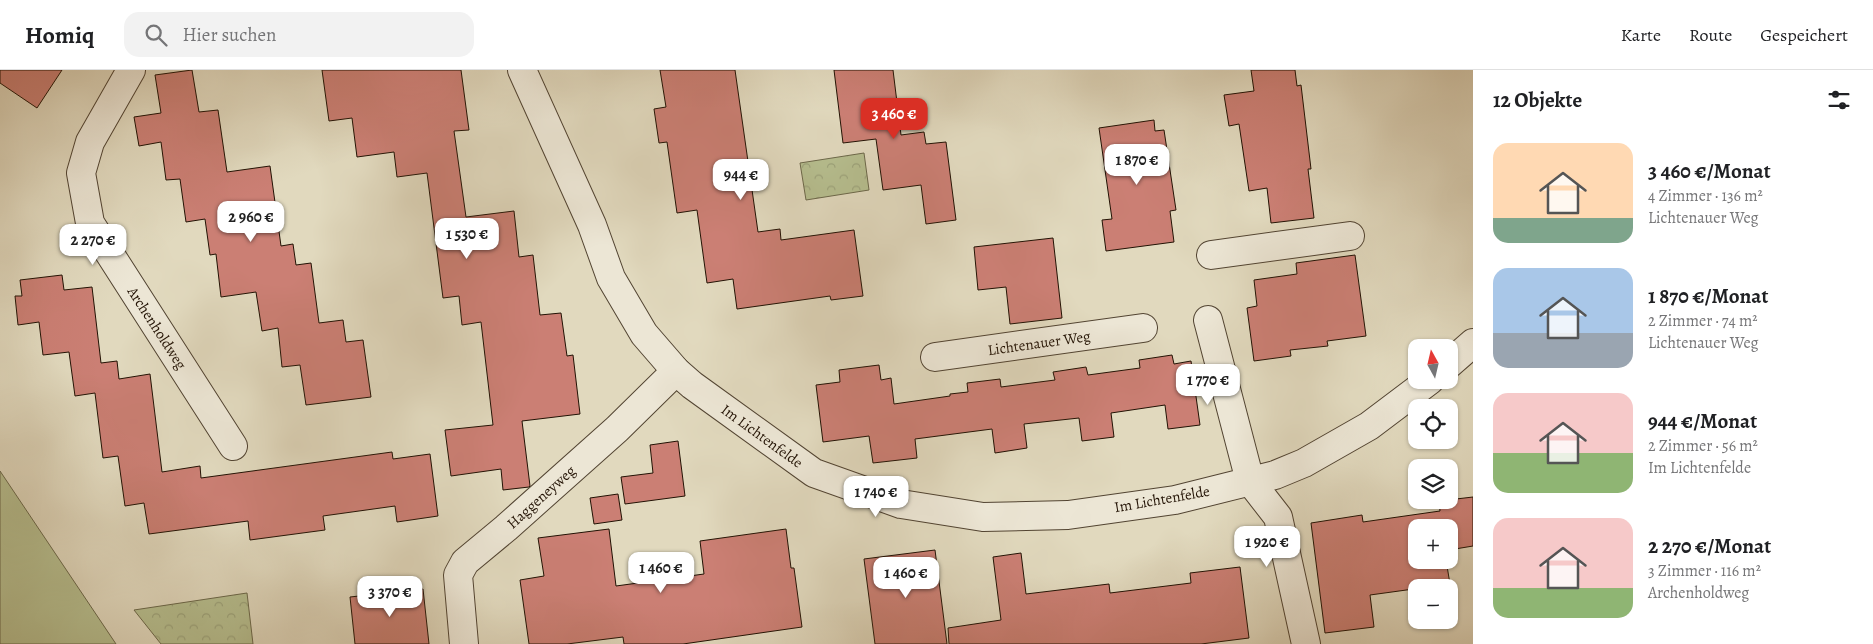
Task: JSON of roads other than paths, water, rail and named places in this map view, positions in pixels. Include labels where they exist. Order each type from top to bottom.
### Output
[{"type":"street","name":"Archenholdweg","points":[[131,70],[90,142],[81,173],[90,223],[233,446]]},
{"type":"street","name":"Im Lichtenfelde","points":[[522,70],[592,225],[611,278],[644,334],[676,371],[692,385],[814,473],[901,504],[983,517],[1068,515],[1175,500],[1276,475],[1312,458],[1369,426],[1418,389]]},
{"type":"street","points":[[1211,254],[1350,236]]},
{"type":"street","points":[[1208,320],[1250,481],[1278,517],[1306,644]]},
{"type":"street","name":"Lichtenauer Weg","points":[[936,357],[1143,328]]},
{"type":"street","points":[[1458,356],[1473,343]]},
{"type":"street","name":"Haggeneyweg","points":[[464,644],[458,575],[465,562],[617,429],[676,371]]}]
